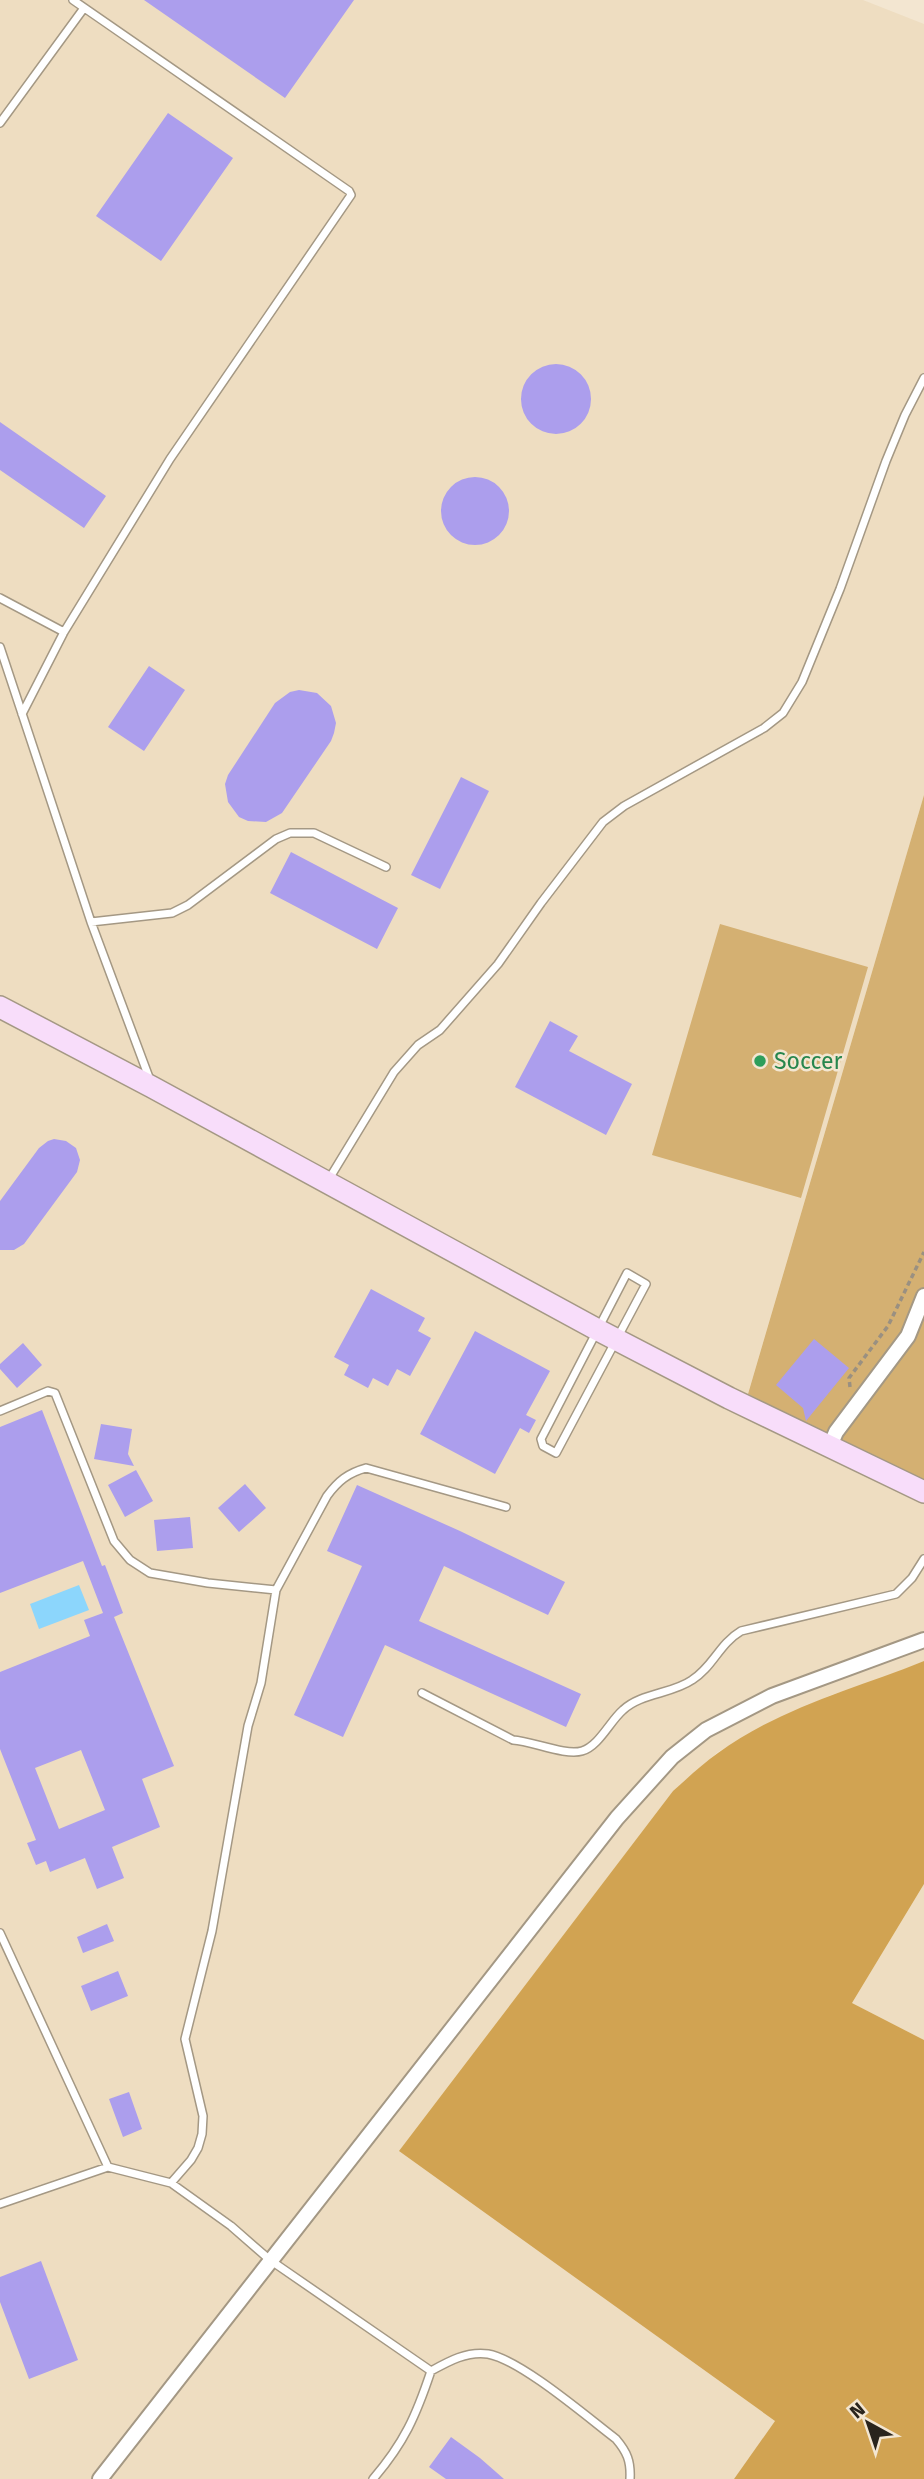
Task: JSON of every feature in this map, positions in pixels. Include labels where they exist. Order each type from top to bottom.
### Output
[{"type":"street","points":[[0,1007],[607,1334],[729,1398],[924,1492]]},
{"type":"street","points":[[830,1446],[836,1432],[908,1336],[924,1296]]},
{"type":"street","points":[[100,2479],[617,1818],[672,1758],[706,1730],[772,1696],[924,1640]]},
{"type":"lane","points":[[22,714],[64,632],[170,459],[351,195],[349,191],[73,0]]},
{"type":"lane","points":[[0,123],[84,8]]},
{"type":"lane","points":[[327,1182],[394,1072],[418,1045],[440,1030],[498,964],[603,822],[624,806],[764,728],[783,713],[802,682],[840,589],[886,461],[924,378]]},
{"type":"lane","points":[[0,598],[64,632]]},
{"type":"lane","points":[[0,647],[91,922],[152,1087]]},
{"type":"lane","points":[[91,922],[172,913],[188,905],[276,839],[290,833],[314,833],[386,867]]},
{"type":"lane","points":[[607,1334],[580,1406],[556,1453],[543,1446],[541,1439],[564,1397],[607,1334],[646,1283],[626,1273],[607,1334]]},
{"type":"lane","points":[[0,1410],[48,1391],[55,1393],[114,1541],[137,1566],[160,1575],[276,1590]]},
{"type":"lane","points":[[564,1397],[580,1406]]},
{"type":"lane","points":[[171,2183],[191,2160],[202,2134],[203,2116],[186,2047],[186,2029],[212,1931],[248,1726],[261,1683],[276,1590],[327,1496],[336,1483],[351,1472],[366,1468],[506,1507]]},
{"type":"lane","points":[[422,1693],[513,1740],[525,1740],[570,1752],[580,1752],[590,1747],[628,1706],[692,1681],[728,1639],[741,1631],[896,1594],[912,1578],[924,1559]]},
{"type":"lane","points":[[0,1933],[108,2167]]},
{"type":"lane","points":[[0,2204],[108,2167],[171,2183],[231,2226],[270,2260],[431,2371]]},
{"type":"lane","points":[[373,2479],[403,2442],[416,2416],[431,2371],[453,2359],[472,2354],[489,2354],[515,2363],[616,2439],[627,2452],[631,2464],[630,2479]]},
{"type":"path","points":[[852,1410],[849,1378],[888,1326],[924,1252]]},
{"type":"shaded area","points":[[0,0],[863,0],[924,24],[924,795],[744,1407],[924,1500],[924,1661],[873,1682],[831,1695],[773,1721],[718,1752],[673,1791],[400,2151],[775,2421],[734,2479],[0,2479]]},
{"type":"shaded area","points":[[924,795],[924,1490],[748,1394]]},
{"type":"shaded area","name":"Soccer","points":[[720,924],[868,967],[801,1198],[652,1155]]},
{"type":"shaded area","points":[[924,1661],[924,1884],[852,2003],[924,2040],[924,2479],[734,2479],[775,2421],[399,2151],[673,1791],[712,1757],[766,1724],[792,1711]]},
{"type":"shaded area","points":[[924,1884],[924,2040],[852,2003]]},
{"type":"water","points":[[79,1585],[89,1610],[39,1629],[30,1604]]},
{"type":"building","points":[[144,0],[354,0],[285,98]]},
{"type":"building","points":[[168,113],[233,158],[161,261],[96,216]]},
{"type":"building","points":[[549,364],[563,364],[576,370],[585,379],[591,399],[589,412],[581,424],[563,434],[549,434],[536,428],[527,419],[521,406],[521,392],[527,379],[536,370]]},
{"type":"building","points":[[0,422],[106,496],[84,528],[0,470]]},
{"type":"building","points":[[468,477],[482,477],[494,482],[504,492],[509,511],[504,530],[494,540],[482,545],[468,545],[456,540],[446,530],[441,518],[441,504],[446,492],[456,482]]},
{"type":"building","points":[[149,666],[185,690],[144,751],[108,727]]},
{"type":"building","points":[[299,690],[317,693],[331,706],[336,723],[331,741],[282,813],[266,822],[248,821],[239,817],[228,802],[225,784],[228,775],[275,703],[290,692]]},
{"type":"building","points":[[461,777],[489,791],[440,889],[411,875]]},
{"type":"building","points":[[291,852],[398,908],[377,949],[270,893]]},
{"type":"building","points":[[550,1021],[578,1036],[569,1051],[632,1084],[606,1135],[515,1087]]},
{"type":"building","points":[[54,1139],[66,1141],[76,1148],[80,1160],[77,1172],[24,1244],[14,1250],[0,1250],[0,1201],[39,1148]]},
{"type":"building","points":[[371,1289],[425,1318],[418,1331],[431,1338],[410,1376],[397,1369],[388,1386],[373,1378],[368,1388],[344,1375],[349,1365],[334,1357]]},
{"type":"building","points":[[475,1331],[550,1371],[526,1415],[536,1420],[529,1433],[520,1428],[495,1474],[420,1434]]},
{"type":"building","points":[[814,1339],[849,1368],[806,1421],[803,1408],[776,1385]]},
{"type":"building","points":[[23,1343],[42,1365],[17,1388],[0,1369],[0,1364]]},
{"type":"building","points":[[42,1410],[123,1613],[114,1617],[174,1766],[142,1779],[160,1827],[112,1847],[124,1878],[97,1889],[85,1858],[50,1872],[46,1861],[36,1865],[27,1843],[36,1840],[0,1749],[0,1672],[90,1636],[84,1620],[103,1613],[83,1561],[0,1593],[0,1427]],"holes":[[[81,1750],[105,1810],[59,1829],[35,1768]]]},
{"type":"building","points":[[101,1424],[132,1429],[128,1454],[134,1466],[94,1459]]},
{"type":"building","points":[[136,1470],[153,1501],[125,1517],[108,1485]]},
{"type":"building","points":[[245,1484],[266,1508],[239,1532],[218,1508]]},
{"type":"building","points":[[357,1485],[565,1582],[548,1615],[444,1566],[419,1621],[581,1694],[566,1727],[385,1645],[343,1737],[294,1715],[362,1566],[327,1551]]},
{"type":"building","points":[[190,1517],[193,1548],[157,1551],[154,1520]]},
{"type":"building","points":[[107,1924],[114,1941],[83,1953],[77,1937]]},
{"type":"building","points":[[118,1971],[128,1996],[91,2011],[81,1986]]},
{"type":"building","points":[[129,2092],[142,2129],[123,2137],[109,2099]]},
{"type":"building","points":[[41,2261],[78,2360],[29,2379],[0,2302],[0,2277]]},
{"type":"building","points":[[451,2437],[504,2479],[446,2479],[429,2467]]},
{"type":"place","name":"Soccer","points":[[760,1061]]}]
